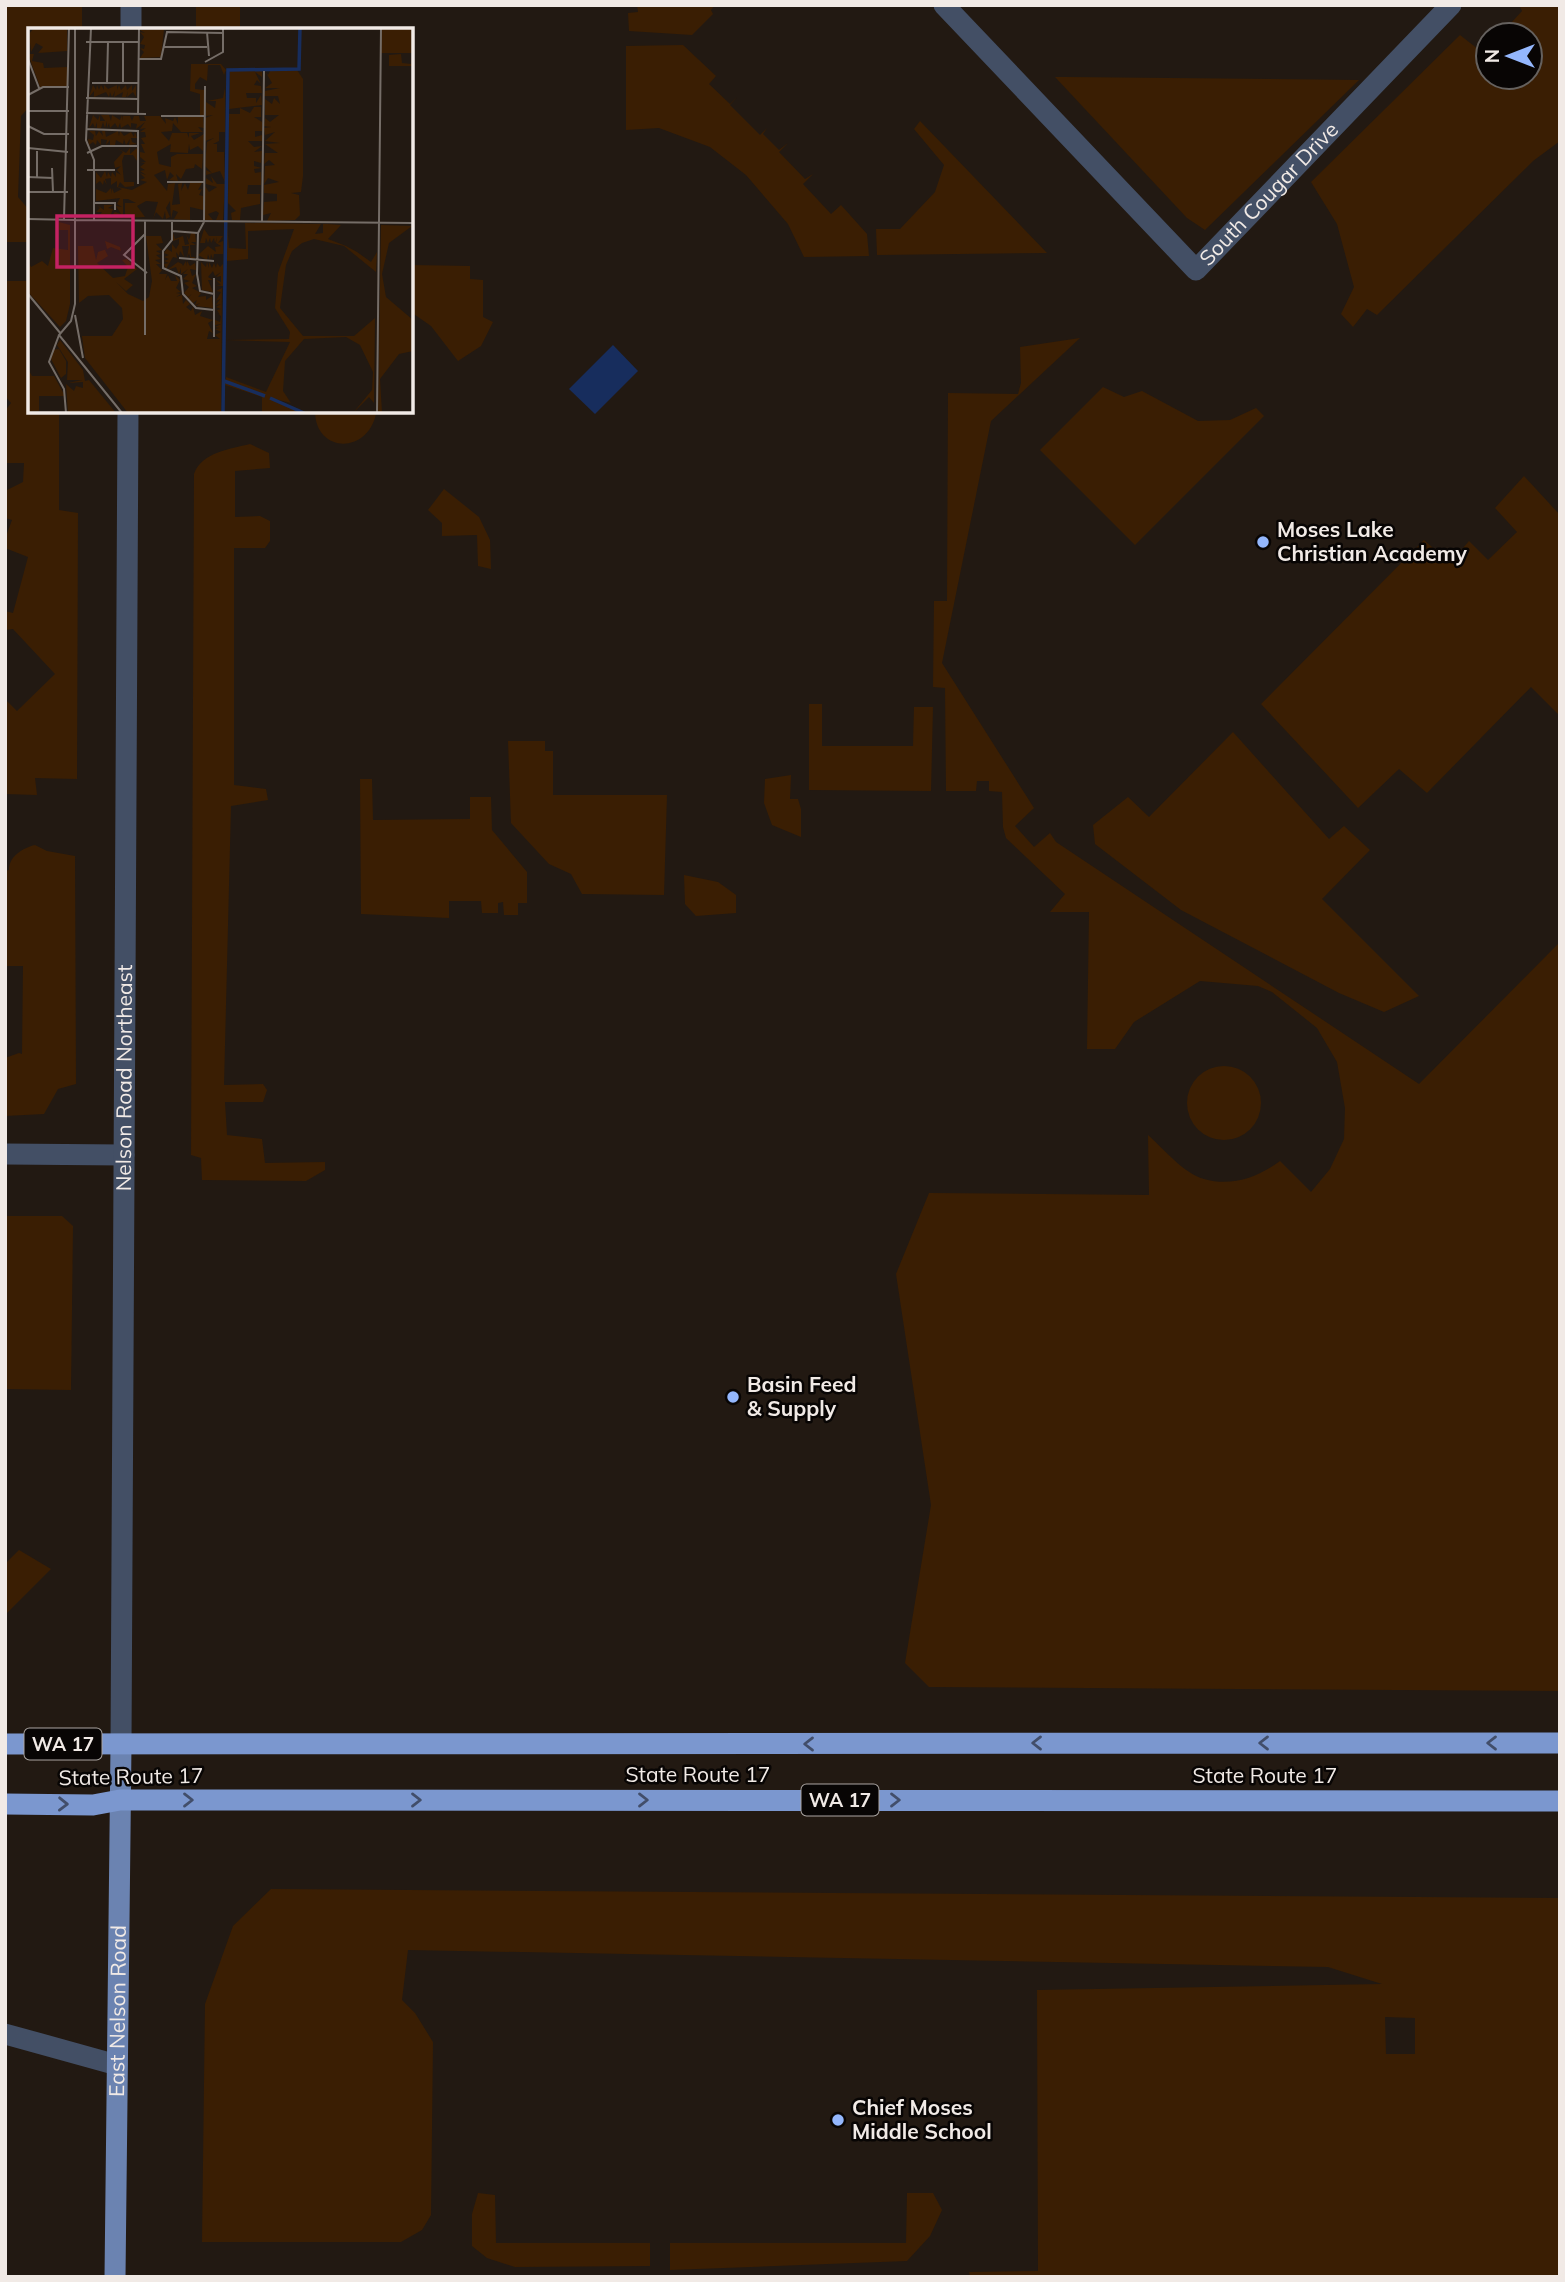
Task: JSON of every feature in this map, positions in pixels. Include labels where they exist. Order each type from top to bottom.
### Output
[{"type":"highway","name":"State Route 17","points":[[5,1744],[1560,1743]]},
{"type":"highway","name":"State Route 17","points":[[5,1804],[93,1805],[120,1800],[1560,1801]]},
{"type":"main road","name":"East Nelson Road","points":[[115,2277],[121,1745]]},
{"type":"street","points":[[131,5],[131,28]]},
{"type":"street","name":"South Cougar Drive","points":[[944,5],[1196,270],[1451,5]]},
{"type":"street","name":"Nelson Road Northeast","points":[[121,1745],[128,413]]},
{"type":"street","points":[[5,1154],[124,1155]]},
{"type":"street","points":[[5,2034],[117,2065]]},
{"type":"shaded area","points":[[5,5],[82,5],[82,28],[28,28],[28,108],[21,116],[18,197],[28,209],[28,242],[5,242]]},
{"type":"shaded area","points":[[196,5],[240,5],[240,28],[196,28]]},
{"type":"shaded area","points":[[637,5],[715,5],[711,10],[713,14],[692,35],[629,31],[628,13],[638,12]]},
{"type":"shaded area","points":[[1519,5],[1560,5],[1560,141],[1533,161],[1377,315],[1367,309],[1353,327],[1341,314],[1354,287],[1337,224],[1311,182],[1460,35],[1474,46],[1474,91],[1544,91],[1544,21],[1513,21],[1522,11]]},
{"type":"shaded area","points":[[683,45],[716,76],[709,84],[730,104],[737,97],[730,105],[760,135],[767,128],[763,134],[779,150],[788,143],[779,152],[805,179],[813,174],[803,184],[831,214],[841,205],[867,234],[869,256],[804,257],[788,224],[746,175],[710,147],[659,128],[626,130],[626,46]]},
{"type":"shaded area","points":[[1055,77],[1359,80],[1205,230],[1187,218]]},
{"type":"shaded area","points":[[920,121],[1047,253],[877,255],[876,229],[900,229],[935,192],[944,165],[914,129]]},
{"type":"shaded area","points":[[413,265],[470,266],[470,279],[483,280],[483,317],[493,322],[481,346],[458,361],[431,326],[413,313]]},
{"type":"shaded area","points":[[5,281],[28,281],[28,413],[59,413],[59,510],[78,513],[77,779],[35,778],[37,795],[5,794],[5,699],[17,711],[55,674],[13,629],[5,630],[5,611],[13,613],[28,557],[5,548],[5,539],[12,520],[5,518],[5,491],[23,482],[24,463],[5,463],[5,411],[11,403],[5,396]]},
{"type":"shaded area","points":[[1080,338],[991,421],[942,663],[1034,808],[1015,826],[1034,847],[1050,833],[1056,842],[1419,1084],[1560,942],[1560,1691],[929,1687],[905,1663],[931,1505],[896,1274],[929,1193],[1149,1195],[1148,1135],[1181,1166],[1204,1179],[1225,1182],[1244,1179],[1263,1172],[1280,1161],[1311,1192],[1330,1169],[1344,1139],[1345,1108],[1337,1062],[1317,1028],[1272,992],[1258,986],[1200,981],[1134,1022],[1115,1049],[1087,1049],[1089,912],[1050,912],[1065,894],[1006,838],[1002,792],[989,791],[989,781],[977,781],[976,791],[946,791],[945,688],[933,687],[934,601],[947,601],[948,393],[1018,394],[1021,383],[1020,347]]},
{"type":"shaded area","points":[[1103,387],[1124,397],[1142,391],[1198,421],[1230,420],[1256,408],[1264,416],[1135,545],[1040,450]]},
{"type":"shaded area","points":[[315,413],[376,414],[363,437],[353,442],[342,444],[332,441],[323,435],[317,425]]},
{"type":"shaded area","points":[[250,444],[269,453],[270,468],[235,471],[235,517],[260,516],[270,521],[270,541],[265,548],[234,548],[234,785],[266,789],[268,800],[231,806],[224,1085],[263,1084],[267,1090],[263,1102],[225,1102],[227,1135],[262,1139],[265,1163],[325,1162],[325,1170],[306,1181],[202,1180],[201,1158],[191,1155],[194,474],[210,456]]},
{"type":"shaded area","points":[[1524,476],[1560,515],[1560,716],[1531,687],[1427,793],[1399,769],[1358,808],[1261,704],[1424,540],[1450,563],[1469,541],[1488,560],[1517,532],[1495,508]]},
{"type":"shaded area","points":[[444,489],[479,517],[490,540],[491,569],[478,566],[477,535],[442,536],[442,523],[428,510]]},
{"type":"shaded area","points":[[809,704],[822,704],[822,746],[913,746],[914,707],[933,707],[931,791],[809,790]]},
{"type":"shaded area","points":[[1233,732],[1329,839],[1344,826],[1370,850],[1322,899],[1419,996],[1384,1012],[1339,993],[1181,910],[1095,844],[1093,825],[1128,797],[1149,817]]},
{"type":"shaded area","points":[[508,741],[545,741],[545,751],[553,751],[553,795],[667,795],[664,895],[582,894],[571,874],[549,864],[511,823]]},
{"type":"shaded area","points":[[791,775],[790,799],[798,799],[801,809],[801,837],[772,825],[764,803],[765,779]]},
{"type":"shaded area","points":[[360,779],[372,779],[373,820],[470,819],[470,797],[491,797],[492,830],[527,872],[527,903],[518,903],[518,915],[504,915],[503,902],[498,903],[498,913],[482,913],[481,901],[449,901],[449,918],[361,914]]},
{"type":"shaded area","points":[[35,845],[47,851],[75,856],[76,1084],[58,1089],[44,1114],[5,1116],[5,1058],[22,1054],[23,966],[5,966],[5,871],[9,870],[11,861],[18,853]]},
{"type":"shaded area","points":[[684,875],[718,882],[736,895],[736,913],[696,916],[685,904]]},
{"type":"shaded area","points":[[1224,1066],[1238,1069],[1250,1077],[1258,1089],[1261,1103],[1258,1117],[1250,1129],[1238,1137],[1224,1140],[1210,1137],[1198,1129],[1190,1117],[1187,1103],[1190,1089],[1198,1077],[1210,1069]]},
{"type":"shaded area","points":[[5,1216],[62,1216],[73,1226],[71,1390],[5,1389]]},
{"type":"shaded area","points":[[19,1550],[51,1569],[5,1615],[5,1564]]},
{"type":"shaded area","points":[[271,1889],[1560,1898],[1560,2277],[970,2277],[969,2272],[1038,2271],[1037,1990],[1382,1984],[1328,1967],[408,1950],[402,2000],[415,2013],[433,2042],[431,2215],[422,2230],[401,2242],[202,2242],[205,2004],[233,1926]],"holes":[[[1385,2017],[1415,2018],[1415,2054],[1386,2054]]]},
{"type":"shaded area","points":[[478,2193],[495,2195],[496,2243],[650,2243],[650,2266],[515,2267],[487,2258],[472,2246],[472,2214]]},
{"type":"shaded area","points":[[907,2193],[933,2193],[942,2210],[930,2236],[907,2261],[670,2270],[670,2243],[906,2243]]},
{"type":"water","points":[[613,345],[638,371],[595,414],[569,389]]},
{"type":"place","name":"Moses Lake Christian Academy","points":[[1263,542]]},
{"type":"place","name":"Basin Feed & Supply","points":[[733,1397]]},
{"type":"place","name":"Chief Moses Middle School","points":[[838,2120]]}]
